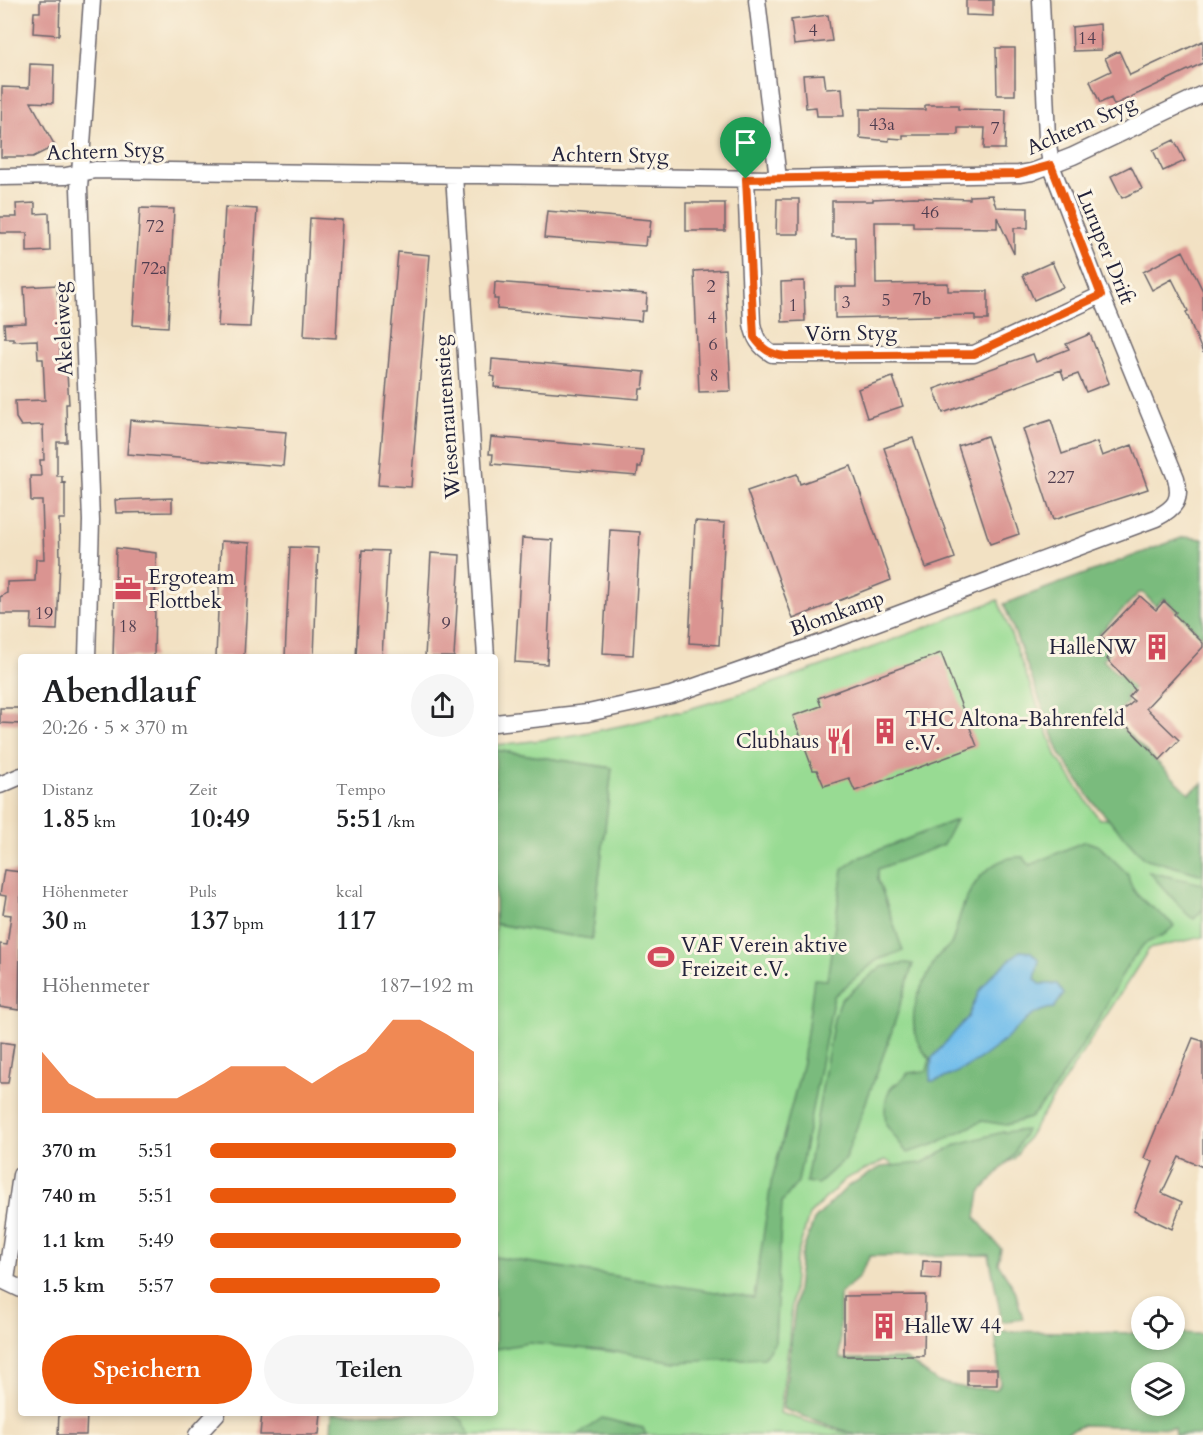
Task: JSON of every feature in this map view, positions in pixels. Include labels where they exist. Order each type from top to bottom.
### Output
[{"type":"street","name":"Akeleiweg","points":[[87,654],[91,499],[79,173],[92,0]]},
{"type":"street","points":[[758,0],[778,179]]},
{"type":"street","name":"Luruper Drift","points":[[1041,0],[1047,138],[1051,165],[1176,478],[1179,499]]},
{"type":"street","name":"Achtern Styg","points":[[0,177],[66,176],[95,170],[746,179],[1018,174],[1051,165],[1203,94]]},
{"type":"street","name":"Wiesenrautenstieg","points":[[454,175],[486,654]]},
{"type":"street","name":"Vörn Styg","points":[[746,179],[752,324],[754,337],[762,348],[772,354],[974,354],[1101,295]]},
{"type":"street","name":"Blomkamp","points":[[498,723],[588,713],[671,695],[726,677],[1156,518],[1174,507],[1179,499]]},
{"type":"street","points":[[0,785],[18,777]]},
{"type":"street","points":[[18,1192],[3,1280],[18,1288]]},
{"type":"street","points":[[197,1435],[210,1416]]},
{"type":"green space","points":[[1184,537],[1203,539],[1203,638],[1164,598],[1156,606],[1143,593],[1139,593],[1096,637],[1109,652],[1103,660],[1118,675],[1125,669],[1138,683],[1125,697],[1128,702],[1112,718],[1189,793],[1203,783],[1203,875],[1144,858],[1092,801],[1060,754],[1004,604]]},
{"type":"green space","points":[[998,600],[1057,757],[1099,819],[1203,816],[1203,937],[1149,949],[1014,1159],[992,1171],[903,1172],[886,1160],[845,1179],[809,1215],[795,1263],[780,1413],[835,1430],[864,1435],[347,1435],[350,1416],[498,1416],[498,924],[592,939],[612,768],[498,750],[498,745],[561,737],[625,725],[689,709],[813,669]]},
{"type":"green space","points":[[498,750],[612,768],[592,939],[498,924]]},
{"type":"green space","points":[[956,820],[943,845],[878,869],[878,879],[903,951],[877,960],[834,996],[798,1182],[782,1202],[775,1342],[764,1358],[676,1362],[626,1353],[529,1343],[498,1348],[498,1257],[754,1298],[771,1183],[803,1062],[814,979],[827,980],[843,869],[858,858]]},
{"type":"green space","points":[[1085,841],[1099,846],[1128,874],[1134,891],[1174,926],[1165,934],[1144,944],[1126,968],[1099,1019],[1049,1097],[1030,1118],[1006,1125],[982,1121],[933,1145],[907,1153],[886,1125],[886,1099],[893,1086],[908,1073],[927,1071],[930,1059],[922,1049],[914,1029],[915,1007],[922,985],[935,959],[952,942],[969,893],[982,874],[1000,861],[1023,857],[1030,865]]},
{"type":"green space","points":[[1149,872],[1203,884],[1203,909],[1194,919]]},
{"type":"green space","points":[[913,964],[890,1037],[845,1159],[818,1184],[806,1182],[834,1018],[841,1000],[881,967]]},
{"type":"green space","points":[[1026,1130],[1013,1156],[980,1192],[976,1218],[1001,1249],[998,1263],[1015,1290],[1023,1319],[1002,1322],[989,1255],[870,1256],[858,1278],[840,1294],[840,1359],[906,1359],[938,1382],[965,1388],[997,1389],[1000,1384],[995,1331],[1131,1333],[1131,1350],[1185,1350],[1185,1333],[1203,1334],[1203,1435],[1175,1435],[1174,1428],[1084,1425],[1060,1435],[856,1435],[783,1409],[801,1256],[814,1220],[848,1186],[881,1167],[922,1163],[958,1144],[1003,1132]]},
{"type":"green space","points":[[332,1416],[456,1416],[463,1421],[470,1435],[331,1435]]},
{"type":"green space","points":[[602,1418],[643,1428],[646,1435],[578,1435]]},
{"type":"water","points":[[1020,951],[1031,952],[1039,960],[1035,979],[1040,984],[1057,984],[1064,994],[1054,1008],[1031,1016],[1000,1044],[976,1061],[947,1077],[930,1081],[932,1058],[968,1017],[979,992],[991,976]]},
{"type":"building","points":[[40,0],[60,0],[59,35],[33,33],[34,12],[40,12]]},
{"type":"building","points":[[966,0],[993,0],[993,16],[966,15]]},
{"type":"building","points":[[828,15],[832,41],[794,45],[791,20]]},
{"type":"building","points":[[1100,24],[1101,50],[1073,51],[1072,27]]},
{"type":"building","points":[[1203,41],[1203,63],[1114,105],[1111,98],[1100,103],[1090,81],[1111,71],[1105,58],[1119,51],[1130,75]]},
{"type":"building","points":[[996,48],[1015,48],[1015,95],[997,95]]},
{"type":"building","points":[[30,64],[54,65],[53,103],[31,102],[55,146],[33,157],[1,157],[2,87],[29,88]]},
{"type":"building","points":[[824,74],[826,89],[842,88],[844,116],[817,116],[816,107],[806,108],[803,75]]},
{"type":"building","points":[[925,105],[958,105],[958,109],[1006,110],[1005,149],[984,149],[985,128],[958,128],[958,135],[903,135],[903,139],[889,138],[889,141],[860,138],[860,109],[925,110]]},
{"type":"building","points":[[1174,140],[1185,161],[1163,171],[1153,150]]},
{"type":"building","points":[[1131,166],[1142,189],[1122,198],[1111,176]]},
{"type":"building","points":[[992,195],[996,207],[1028,208],[1028,228],[1014,228],[1014,254],[997,217],[997,228],[913,227],[913,222],[875,222],[876,284],[948,283],[948,291],[988,291],[988,320],[975,320],[975,315],[835,318],[835,287],[856,287],[855,237],[832,237],[832,201],[873,201],[873,199],[914,197],[970,199],[970,196]]},
{"type":"building","points":[[777,199],[799,199],[799,234],[776,234]]},
{"type":"building","points":[[35,203],[35,214],[49,213],[50,251],[27,252],[27,233],[0,233],[0,217],[17,217],[16,204]]},
{"type":"building","points":[[686,203],[725,203],[725,231],[686,231]]},
{"type":"building","points":[[225,207],[257,209],[250,327],[218,326]]},
{"type":"building","points":[[140,208],[174,209],[168,327],[133,325]]},
{"type":"building","points":[[547,211],[651,220],[649,237],[646,237],[645,246],[544,238]]},
{"type":"building","points":[[310,218],[342,220],[336,338],[304,336]]},
{"type":"building","points":[[1183,251],[1203,291],[1203,353],[1186,312],[1188,311],[1172,279],[1152,290],[1143,272]]},
{"type":"building","points":[[398,252],[430,255],[411,487],[378,485]]},
{"type":"building","points":[[1052,262],[1063,287],[1034,300],[1023,275]]},
{"type":"building","points":[[725,269],[731,391],[699,392],[694,271]]},
{"type":"building","points":[[804,281],[805,321],[782,322],[781,282]]},
{"type":"building","points":[[495,282],[647,294],[646,311],[642,311],[641,321],[497,309],[498,299],[494,299]]},
{"type":"building","points":[[57,285],[61,373],[67,373],[69,404],[66,404],[67,442],[57,442],[57,476],[62,476],[62,483],[65,482],[65,519],[59,519],[57,630],[31,629],[32,614],[0,614],[0,597],[7,593],[7,582],[35,581],[36,559],[44,559],[42,501],[31,501],[30,476],[41,476],[40,460],[44,460],[43,425],[21,426],[16,418],[15,401],[45,400],[43,359],[38,359],[37,340],[13,341],[13,338],[5,338],[4,324],[26,323],[24,287]]},
{"type":"building","points":[[1090,334],[1109,383],[1086,392],[1078,374],[1064,379],[1061,370],[943,413],[934,389],[1033,354],[1036,362],[1069,349],[1066,344]]},
{"type":"building","points":[[492,359],[645,372],[643,389],[640,389],[639,399],[494,387],[495,377],[491,376]]},
{"type":"building","points":[[893,377],[903,406],[867,418],[858,389]]},
{"type":"building","points":[[130,420],[286,432],[283,466],[127,454]]},
{"type":"building","points":[[1051,420],[1062,454],[1097,442],[1102,456],[1132,445],[1148,489],[1053,520],[1023,429]]},
{"type":"building","points":[[987,436],[1019,534],[990,544],[958,446]]},
{"type":"building","points":[[491,437],[643,450],[641,467],[638,467],[637,476],[492,464],[493,454],[489,454]]},
{"type":"building","points":[[913,438],[955,558],[926,568],[884,448]]},
{"type":"building","points":[[851,466],[891,580],[793,619],[747,491],[797,474],[800,484]]},
{"type":"building","points":[[172,498],[172,512],[116,513],[115,500]]},
{"type":"building","points":[[695,521],[725,523],[719,645],[689,643]]},
{"type":"building","points":[[610,530],[640,532],[633,655],[603,653]]},
{"type":"building","points":[[522,538],[553,540],[547,664],[515,662]]},
{"type":"building","points":[[221,541],[250,543],[244,654],[216,654]]},
{"type":"building","points":[[290,547],[318,548],[314,654],[285,654]]},
{"type":"building","points":[[116,548],[156,553],[154,654],[113,654]]},
{"type":"building","points":[[362,550],[388,551],[382,654],[356,654]]},
{"type":"building","points":[[431,553],[460,555],[454,654],[425,654]]},
{"type":"building","name":"HalleNW","points":[[1140,596],[1156,610],[1164,601],[1203,643],[1203,647],[1146,708],[1179,740],[1160,760],[1117,716],[1134,701],[1129,697],[1135,690],[1107,659],[1114,651],[1101,636]]},
{"type":"building","name":"THC Altona-Bahrenfeld e.V.","points":[[941,653],[977,746],[855,791],[849,778],[824,786],[817,770],[813,770],[793,716],[821,706],[818,698]]},
{"type":"building","points":[[0,708],[18,708],[18,724],[0,723]]},
{"type":"building","points":[[4,870],[18,872],[18,1010],[0,1007],[0,944],[7,945],[11,915],[3,914],[6,896],[0,895]]},
{"type":"building","points":[[1193,1038],[1203,1041],[1203,1167],[1179,1157],[1162,1193],[1182,1202],[1172,1229],[1134,1211],[1153,1162],[1144,1158]]},
{"type":"building","points":[[0,1042],[14,1044],[8,1083],[0,1083]]},
{"type":"building","points":[[923,1261],[941,1262],[940,1279],[922,1278]]},
{"type":"building","name":"HalleW 44","points":[[925,1295],[924,1356],[844,1356],[844,1296]]},
{"type":"building","points":[[967,1369],[997,1369],[997,1385],[967,1385]]},
{"type":"building","points":[[59,1416],[87,1416],[86,1435],[58,1435]]},
{"type":"building","points":[[262,1416],[321,1416],[319,1435],[260,1435]]},
{"type":"place","name":"Ergoteam Flottbek","points":[[128,589]]},
{"type":"place","name":"HalleNW","points":[[1157,647]]},
{"type":"place","name":"THC Altona-Bahrenfeld e.V.","points":[[885,731]]},
{"type":"place","name":"Clubhaus","points":[[839,741]]},
{"type":"place","name":"VAF Verein aktive Freizeit e.V.","points":[[661,957]]},
{"type":"place","name":"HalleW 44","points":[[884,1326]]},
{"type":"route","points":[[1051,165],[1101,295],[974,354],[785,356],[772,354],[762,348],[754,337],[752,324],[746,179],[1018,174],[1051,165]]}]
